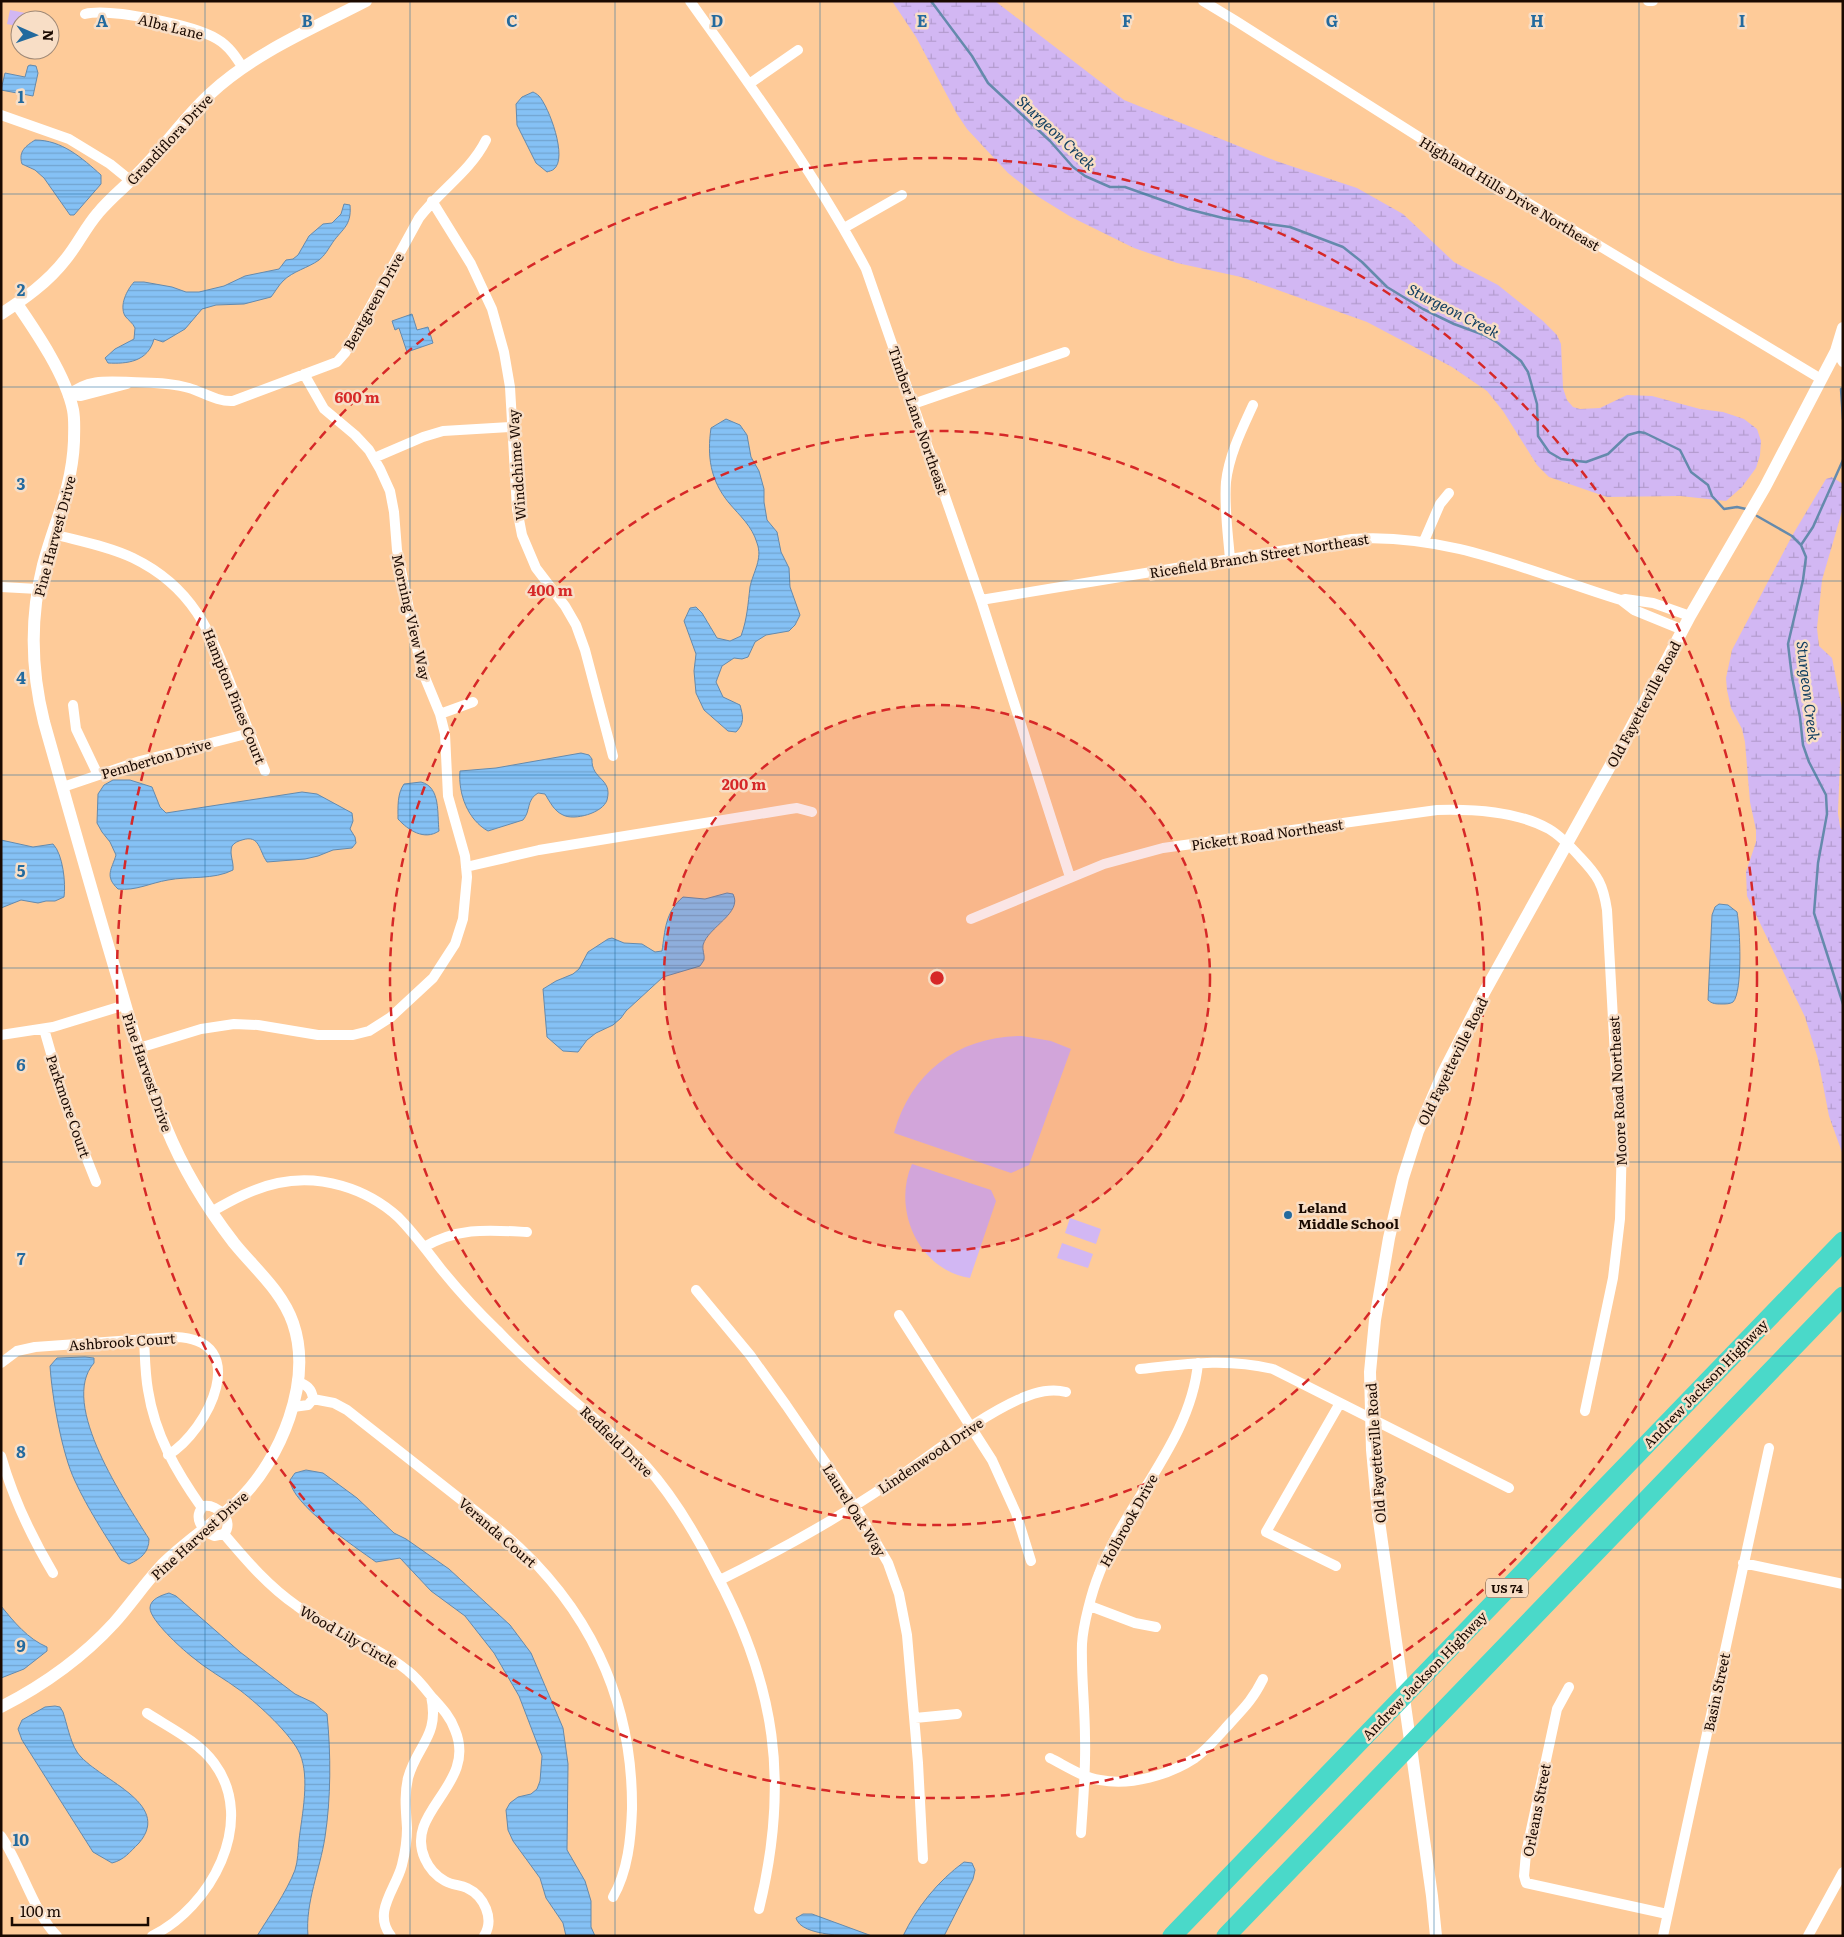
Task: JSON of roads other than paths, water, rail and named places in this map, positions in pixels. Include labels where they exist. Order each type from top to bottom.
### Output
[{"type":"highway","name":"Andrew Jackson Highway","points":[[1172,1936],[1843,1241]]},
{"type":"highway","name":"US 74","points":[[1226,1936],[1843,1296]]},
{"type":"street","name":"Grandiflora Drive","points":[[1,314],[17,304],[52,275],[78,244],[96,215],[131,181],[198,105],[220,84],[288,41],[366,1]]},
{"type":"street","name":"Timber Lane Northeast","points":[[690,1],[749,84],[844,228],[866,269],[981,600],[1070,877]]},
{"type":"street","name":"Highland Hills Drive Northeast","points":[[1203,1],[1430,144],[1821,379]]},
{"type":"street","points":[[1648,1],[1653,1]]},
{"type":"street","name":"Alba Lane","points":[[85,14],[106,12],[178,25],[200,31],[227,46],[243,68]]},
{"type":"street","points":[[749,84],[798,50]]},
{"type":"street","points":[[1,115],[69,139],[104,160],[131,181]]},
{"type":"street","name":"Bentgreen Drive","points":[[68,395],[81,396],[130,382],[150,382],[180,386],[227,402],[239,400],[304,374],[333,365],[341,358],[412,229],[432,201],[469,166],[486,140]]},
{"type":"street","points":[[844,228],[902,195]]},
{"type":"street","name":"Windchime Way","points":[[432,201],[471,264],[492,309],[507,367],[517,509],[522,535],[536,568],[565,606],[576,625],[585,650],[613,756]]},
{"type":"street","name":"Pine Harvest Drive","points":[[1,1707],[54,1677],[90,1647],[121,1615],[160,1568],[240,1498],[265,1468],[283,1434],[292,1407],[297,1381],[299,1347],[294,1325],[286,1305],[211,1212],[167,1132],[155,1101],[125,1005],[44,722],[36,680],[33,637],[38,589],[53,534],[68,490],[73,462],[74,416],[68,395],[45,346],[17,304]]},
{"type":"street","name":"Old Fayetteville Road","points":[[1436,1936],[1377,1507],[1370,1417],[1370,1372],[1380,1284],[1403,1178],[1418,1131],[1443,1074],[1485,991],[1624,740],[1690,616],[1766,487],[1821,379],[1840,356],[1843,328]]},
{"type":"street","points":[[913,404],[1065,352]]},
{"type":"street","name":"Morning View Way","points":[[139,1048],[196,1031],[225,1025],[258,1025],[308,1034],[331,1035],[353,1035],[377,1028],[426,986],[448,957],[464,919],[467,889],[466,867],[449,801],[447,743],[440,714],[421,668],[398,557],[392,501],[386,480],[374,458],[356,435],[324,409],[304,374]]},
{"type":"street","points":[[1230,559],[1226,481],[1231,458],[1253,405]]},
{"type":"street","points":[[374,458],[423,437],[443,431],[512,427]]},
{"type":"street","points":[[1424,541],[1440,504],[1449,493]]},
{"type":"street","name":"Hampton Pines Court","points":[[53,534],[126,555],[152,569],[178,589],[195,608],[209,630],[265,771]]},
{"type":"street","name":"Ricefield Branch Street Northeast","points":[[981,600],[1352,539],[1375,537],[1424,541],[1447,545],[1481,555],[1621,600],[1634,610],[1683,630]]},
{"type":"street","points":[[1,587],[38,589]]},
{"type":"street","name":"Ricefield Branch Street Northeast","points":[[1621,600],[1653,604],[1690,616]]},
{"type":"street","points":[[440,714],[473,702]]},
{"type":"street","points":[[73,705],[76,729],[98,775]]},
{"type":"street","name":"Pemberton Drive","points":[[63,787],[140,761],[250,732]]},
{"type":"street","points":[[466,867],[539,850],[780,810],[797,808],[812,812]]},
{"type":"street","name":"Pickett Road Northeast","points":[[971,919],[1070,877],[1127,856],[1163,848],[1437,810],[1466,809],[1526,820],[1551,830],[1567,842]]},
{"type":"street","name":"Moore Road Northeast","points":[[1567,842],[1593,869],[1604,891],[1607,910],[1616,1074],[1622,1139],[1620,1219],[1614,1270],[1584,1411]]},
{"type":"street","points":[[1,1036],[74,1022],[125,1005]]},
{"type":"street","name":"Parkmore Court","points":[[44,1029],[67,1109],[96,1182]]},
{"type":"street","name":"Redfield Drive","points":[[211,1212],[242,1196],[268,1186],[300,1181],[324,1182],[350,1188],[382,1204],[404,1223],[457,1288],[500,1333],[532,1364],[619,1439],[646,1467],[686,1519],[720,1580],[743,1630],[758,1669],[768,1706],[774,1743],[776,1786],[774,1830],[759,1909]]},
{"type":"street","points":[[424,1247],[440,1238],[463,1232],[489,1230],[527,1232]]},
{"type":"street","name":"Laurel Oak Way","points":[[696,1290],[764,1374],[855,1506],[888,1563],[899,1594],[907,1635],[915,1718],[922,1859]]},
{"type":"street","points":[[900,1315],[992,1460],[1010,1496],[1031,1561]]},
{"type":"street","name":"Ashbrook Court","points":[[1,1363],[17,1352],[35,1346],[175,1337],[190,1338],[207,1347],[217,1365],[219,1378],[217,1386],[207,1413],[189,1439],[168,1454]]},
{"type":"street","points":[[144,1340],[150,1400],[158,1428],[168,1454],[202,1508]]},
{"type":"street","points":[[1140,1369],[1216,1361],[1252,1364],[1272,1369],[1509,1488]]},
{"type":"street","name":"Holbrook Drive","points":[[1081,1833],[1086,1738],[1082,1641],[1090,1606],[1098,1575],[1109,1551],[1145,1491],[1189,1408],[1196,1383],[1198,1363]]},
{"type":"street","points":[[292,1407],[304,1407],[311,1403],[313,1399],[313,1394],[308,1386],[297,1381]]},
{"type":"street","name":"Lindenwood Drive","points":[[720,1580],[855,1506],[994,1412],[1032,1394],[1050,1390],[1066,1392]]},
{"type":"street","name":"Veranda Court","points":[[313,1399],[334,1403],[347,1410],[516,1544],[548,1576],[570,1604],[585,1628],[614,1689],[623,1722],[630,1761],[632,1795],[630,1833],[624,1873],[613,1897]]},
{"type":"street","points":[[1336,1566],[1266,1532],[1340,1403]]},
{"type":"street","name":"Basin Street","points":[[1663,1936],[1769,1448]]},
{"type":"street","points":[[1,1456],[24,1518],[53,1573]]},
{"type":"street","points":[[207,1506],[214,1507],[222,1514],[228,1523],[228,1529],[224,1534],[214,1536],[204,1529],[198,1519],[199,1512],[207,1506]]},
{"type":"street","name":"Wood Lily Circle","points":[[224,1534],[261,1577],[286,1598],[325,1625],[402,1666],[418,1680],[442,1707],[452,1722],[460,1752],[457,1767],[452,1780],[423,1826],[420,1838],[422,1852],[428,1866],[438,1876],[449,1883],[471,1891],[480,1899],[488,1915],[489,1926],[484,1936]]},
{"type":"street","points":[[1743,1564],[1843,1584]]},
{"type":"street","points":[[1090,1606],[1134,1623],[1156,1627]]},
{"type":"street","points":[[1050,1758],[1084,1776],[1100,1780],[1129,1780],[1153,1777],[1197,1757],[1254,1696],[1263,1679]]},
{"type":"street","name":"Orleans Street","points":[[1569,1687],[1557,1709],[1555,1718],[1526,1853],[1524,1876],[1526,1883],[1667,1914]]},
{"type":"street","points":[[391,1936],[383,1921],[383,1909],[398,1878],[402,1864],[406,1839],[407,1785],[413,1764],[431,1730],[432,1696]]},
{"type":"street","points":[[147,1713],[207,1754],[217,1767],[224,1781],[230,1804],[230,1826],[226,1844],[213,1877],[200,1897],[184,1914],[167,1928],[152,1936]]},
{"type":"street","points":[[915,1718],[957,1714]]},
{"type":"street","points":[[1,1836],[45,1921],[57,1936]]},
{"type":"street","points":[[1808,1936],[1843,1872]]},
{"type":"water","points":[[30,65],[36,66],[38,73],[33,96],[1,90],[5,73],[25,77]]},
{"type":"water","points":[[533,92],[539,96],[548,110],[556,132],[559,154],[558,163],[553,170],[547,172],[536,163],[517,125],[516,104],[522,97]]},
{"type":"water","points":[[35,140],[54,143],[71,151],[101,175],[101,184],[74,215],[70,215],[44,178],[35,170],[22,164],[22,152]]},
{"type":"water","points":[[344,204],[350,205],[348,223],[324,255],[315,263],[287,278],[271,297],[244,304],[216,305],[202,309],[185,329],[163,342],[154,339],[147,353],[142,357],[129,362],[108,363],[105,358],[115,349],[134,339],[135,328],[123,312],[123,303],[126,293],[134,282],[172,287],[186,292],[199,292],[224,286],[245,276],[279,269],[286,260],[293,259],[298,255],[309,236],[323,224],[332,223],[341,214]]},
{"type":"water","points":[[412,314],[417,330],[428,327],[433,343],[407,352],[399,328],[395,330],[392,321]]},
{"type":"water","points":[[726,419],[740,425],[747,435],[751,457],[759,471],[764,489],[767,520],[777,532],[781,552],[789,568],[790,587],[800,615],[795,625],[789,631],[766,635],[755,642],[748,657],[742,659],[734,658],[722,666],[716,682],[723,697],[740,705],[742,713],[742,722],[736,732],[728,731],[704,710],[696,693],[694,671],[696,654],[684,621],[690,608],[696,607],[702,613],[717,638],[730,641],[741,636],[746,618],[750,587],[758,560],[759,549],[752,531],[718,486],[711,467],[709,448],[711,428]]},
{"type":"water","points":[[581,753],[589,755],[592,759],[595,771],[605,783],[608,793],[604,805],[588,815],[568,817],[563,815],[555,809],[545,794],[538,793],[530,802],[523,820],[488,831],[475,820],[466,806],[461,789],[460,771],[496,768]]},
{"type":"water","points":[[113,780],[130,780],[152,787],[160,807],[166,813],[302,792],[317,794],[352,813],[353,821],[350,829],[356,843],[352,848],[333,850],[305,859],[267,862],[256,841],[248,839],[232,846],[233,870],[226,873],[209,877],[168,880],[131,889],[118,889],[110,876],[116,855],[97,823],[98,794],[104,785]]},
{"type":"water","points":[[421,782],[432,789],[438,809],[439,831],[428,835],[411,830],[398,819],[399,796],[404,784]]},
{"type":"water","points":[[1,840],[33,847],[53,844],[63,869],[64,897],[55,901],[38,903],[21,900],[1,908]]},
{"type":"water","points":[[727,893],[733,894],[735,901],[733,907],[729,914],[706,938],[703,945],[704,960],[700,966],[663,977],[613,1025],[596,1033],[587,1040],[578,1052],[563,1051],[547,1037],[543,989],[573,974],[579,969],[588,952],[612,938],[624,943],[642,944],[655,952],[662,951],[669,915],[683,897],[705,899]]},
{"type":"water","points":[[1719,904],[1728,905],[1737,912],[1739,931],[1740,959],[1738,986],[1733,1002],[1726,1004],[1714,1004],[1708,1000],[1712,915],[1715,907]]},
{"type":"water","points":[[57,1358],[94,1358],[94,1363],[85,1381],[84,1403],[90,1427],[99,1452],[112,1478],[149,1539],[148,1548],[144,1555],[129,1564],[121,1560],[80,1491],[70,1470],[58,1425],[50,1366]]},
{"type":"water","points":[[306,1470],[323,1473],[357,1498],[394,1533],[406,1539],[449,1569],[510,1625],[531,1653],[563,1728],[568,1764],[567,1850],[585,1881],[591,1901],[591,1927],[595,1936],[566,1936],[563,1923],[546,1898],[540,1878],[513,1841],[508,1830],[506,1810],[510,1803],[518,1797],[531,1794],[537,1789],[540,1781],[542,1756],[519,1696],[494,1653],[465,1616],[431,1591],[400,1558],[376,1562],[312,1513],[293,1490],[290,1480],[295,1473]]},
{"type":"water","points":[[169,1593],[176,1596],[240,1652],[295,1694],[314,1703],[327,1714],[330,1760],[328,1807],[323,1849],[309,1911],[308,1936],[257,1936],[282,1895],[296,1867],[305,1785],[300,1754],[290,1738],[265,1712],[241,1691],[186,1652],[160,1626],[151,1613],[150,1608],[152,1602],[157,1598]]},
{"type":"water","points":[[1,1606],[28,1635],[47,1647],[47,1651],[24,1669],[1,1678]]},
{"type":"water","points":[[45,1707],[60,1707],[63,1712],[77,1752],[86,1762],[128,1792],[140,1803],[147,1815],[147,1828],[139,1843],[127,1855],[116,1862],[112,1863],[93,1852],[22,1740],[18,1729],[22,1720]]},
{"type":"water","points":[[964,1862],[972,1863],[975,1870],[973,1879],[944,1936],[903,1936],[929,1895],[954,1869]]},
{"type":"water","points":[[803,1914],[812,1914],[872,1936],[828,1934],[807,1929],[796,1918]]},
{"type":"waterway","name":"Sturgeon Creek","points":[[931,1],[972,56],[988,83],[1050,141],[1073,167],[1085,176],[1110,187],[1125,187],[1187,209],[1223,218],[1290,227],[1343,247],[1362,262],[1387,287],[1423,309],[1454,324],[1484,335],[1498,343],[1521,361],[1528,372],[1537,404],[1538,436],[1549,452],[1561,459],[1586,462],[1608,454],[1628,435],[1639,432],[1645,433],[1680,450],[1691,472],[1708,485],[1712,496],[1724,509],[1737,507],[1746,509]]},
{"type":"waterway","points":[[1843,388],[1841,389],[1843,419]]},
{"type":"waterway","points":[[1801,545],[1813,527],[1843,460]]},
{"type":"waterway","name":"Sturgeon Creek","points":[[1757,516],[1792,536],[1801,545],[1806,557],[1803,580],[1788,644],[1803,745],[1809,762],[1826,795],[1827,814],[1818,863],[1814,913],[1843,1004]]},
{"type":"place","name":"Leland Middle School","points":[[1288,1215]]}]
